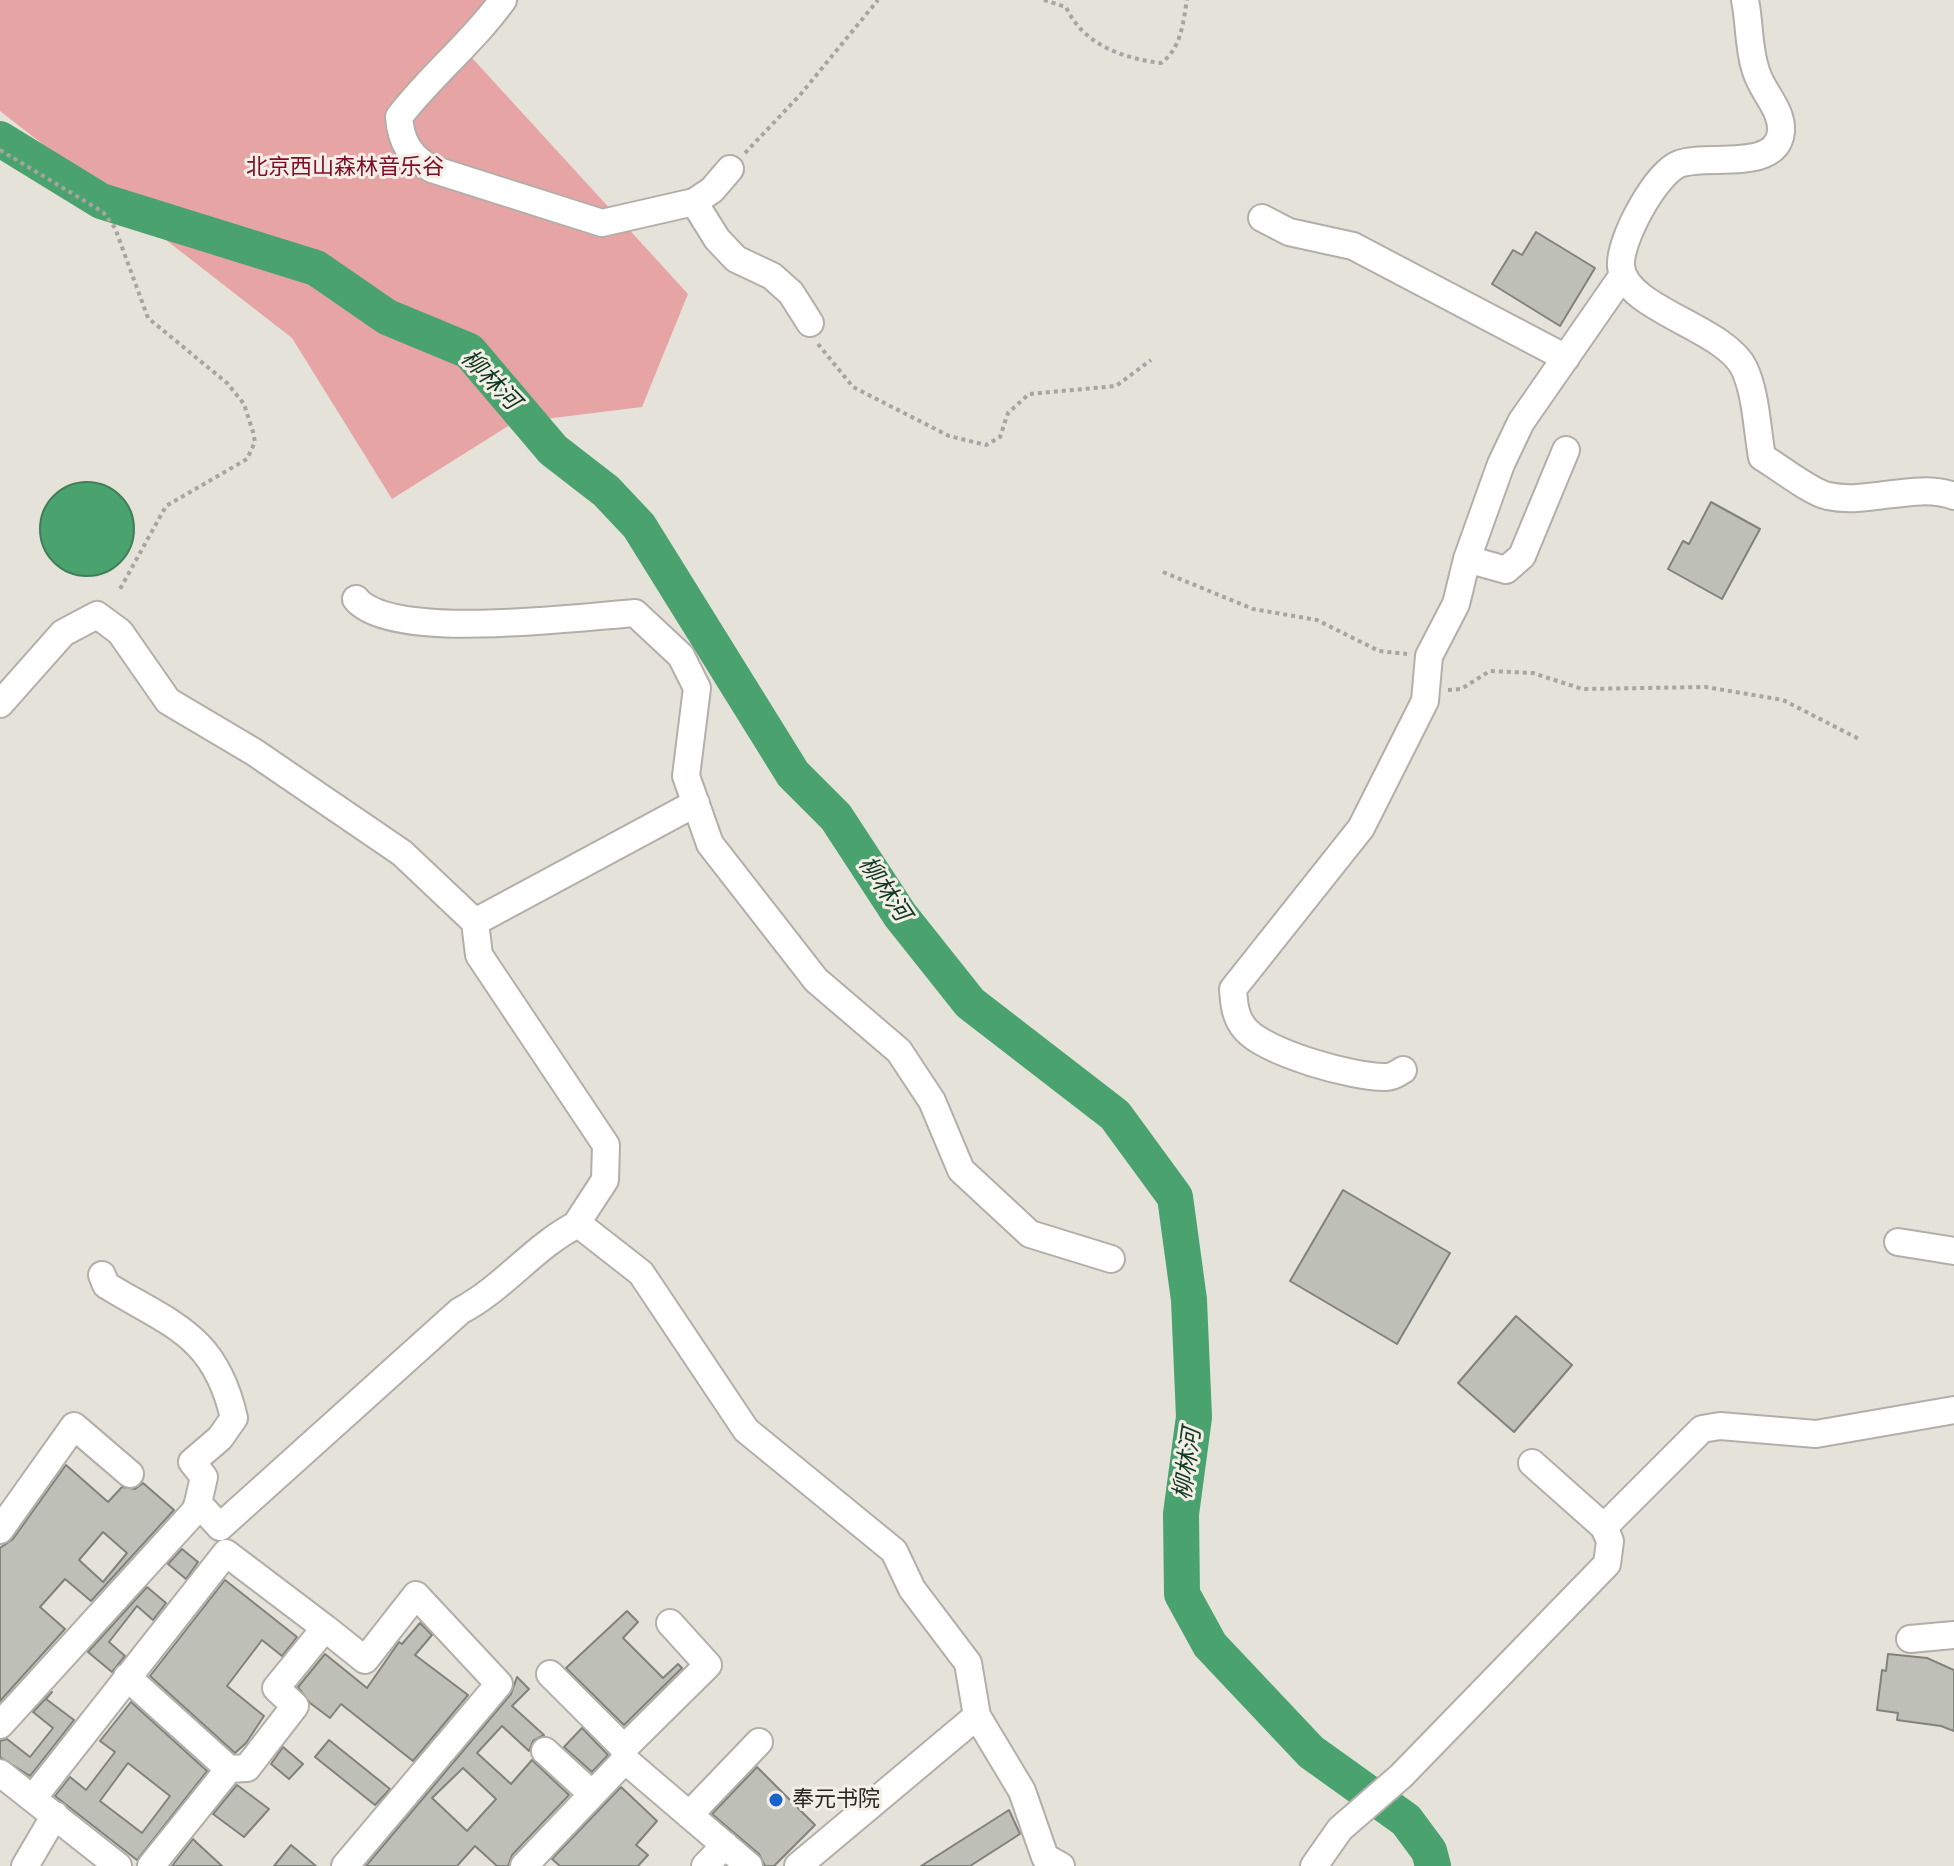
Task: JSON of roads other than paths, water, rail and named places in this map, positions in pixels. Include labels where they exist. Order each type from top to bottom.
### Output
[{"type":"street","points":[[503,0],[480,33],[416,94],[399,117],[401,135],[418,161],[460,179],[602,223],[694,202],[712,190],[730,169]]},
{"type":"street","points":[[1745,0],[1748,42],[1756,74],[1778,115],[1781,131],[1777,145],[1762,156],[1678,165],[1662,179],[1636,214],[1622,257],[1623,275],[1637,293],[1709,334],[1743,366],[1762,457],[1826,496],[1864,497],[1941,491],[1954,496]]},
{"type":"street","points":[[694,202],[717,239],[736,259],[772,276],[791,293],[810,323]]},
{"type":"street","points":[[1262,218],[1289,232],[1353,246],[1566,358]]},
{"type":"street","points":[[1403,1070],[1390,1078],[1352,1073],[1262,1042],[1245,1029],[1235,1011],[1233,989],[1361,828],[1425,701],[1429,656],[1456,604],[1467,559],[1514,436],[1623,275]]},
{"type":"street","points":[[1467,559],[1506,570],[1522,556],[1566,450]]},
{"type":"street","points":[[356,599],[365,611],[407,622],[510,622],[635,613],[681,656],[697,688],[686,776],[710,844],[816,980],[899,1051],[932,1101],[961,1170],[1030,1234],[1111,1259]]},
{"type":"street","points":[[0,704],[63,633],[97,615],[120,632],[168,701],[254,752],[402,853],[475,922],[479,955],[606,1145],[605,1180],[578,1224],[555,1235],[484,1298],[460,1311],[220,1527],[198,1503]]},
{"type":"street","points":[[475,922],[696,803]]},
{"type":"street","points":[[578,1224],[641,1273],[746,1430],[894,1551],[912,1589],[968,1663],[977,1716],[1022,1791],[1045,1857],[1061,1866]]},
{"type":"street","points":[[1898,1242],[1954,1251]]},
{"type":"street","points":[[0,1725],[195,1511],[204,1477],[192,1462],[220,1438],[234,1418],[228,1392],[195,1339],[176,1323],[106,1285],[102,1275]]},
{"type":"street","points":[[1604,1527],[1702,1429],[1720,1426],[1816,1434],[1954,1410]]},
{"type":"street","points":[[0,1530],[74,1426],[130,1474]]},
{"type":"street","points":[[1314,1866],[1340,1829],[1401,1776],[1607,1564],[1610,1541],[1604,1527],[1532,1463]]},
{"type":"street","points":[[33,1798],[226,1553],[365,1660],[416,1595],[499,1684],[345,1866]]},
{"type":"street","points":[[524,1866],[708,1665],[670,1623]]},
{"type":"street","points":[[127,1677],[229,1769],[247,1768],[295,1706],[276,1688],[325,1628]]},
{"type":"street","points":[[1910,1639],[1954,1635]]},
{"type":"street","points":[[550,1674],[624,1754],[749,1866]]},
{"type":"street","points":[[798,1866],[977,1716]]},
{"type":"street","points":[[689,1815],[759,1742]]},
{"type":"street","points":[[545,1751],[592,1794]]},
{"type":"street","points":[[151,1866],[229,1769]]},
{"type":"street","points":[[0,1773],[118,1866]]},
{"type":"street","points":[[25,1866],[55,1815]]},
{"type":"street","points":[[705,1866],[725,1845]]},
{"type":"waterway","name":"柳林河","points":[[0,139],[101,201],[316,268],[387,317],[469,351],[553,450],[606,491],[639,526],[793,774],[836,817],[900,915],[970,1003],[1115,1115],[1175,1197],[1189,1300],[1194,1417],[1181,1514],[1182,1594],[1210,1645],[1311,1752],[1406,1820],[1429,1851],[1433,1866]]},
{"type":"place","name":"奉元书院","points":[[776,1800]]},
{"type":"park label","name":"北京西山森林音乐谷","points":[[345,168]]}]
